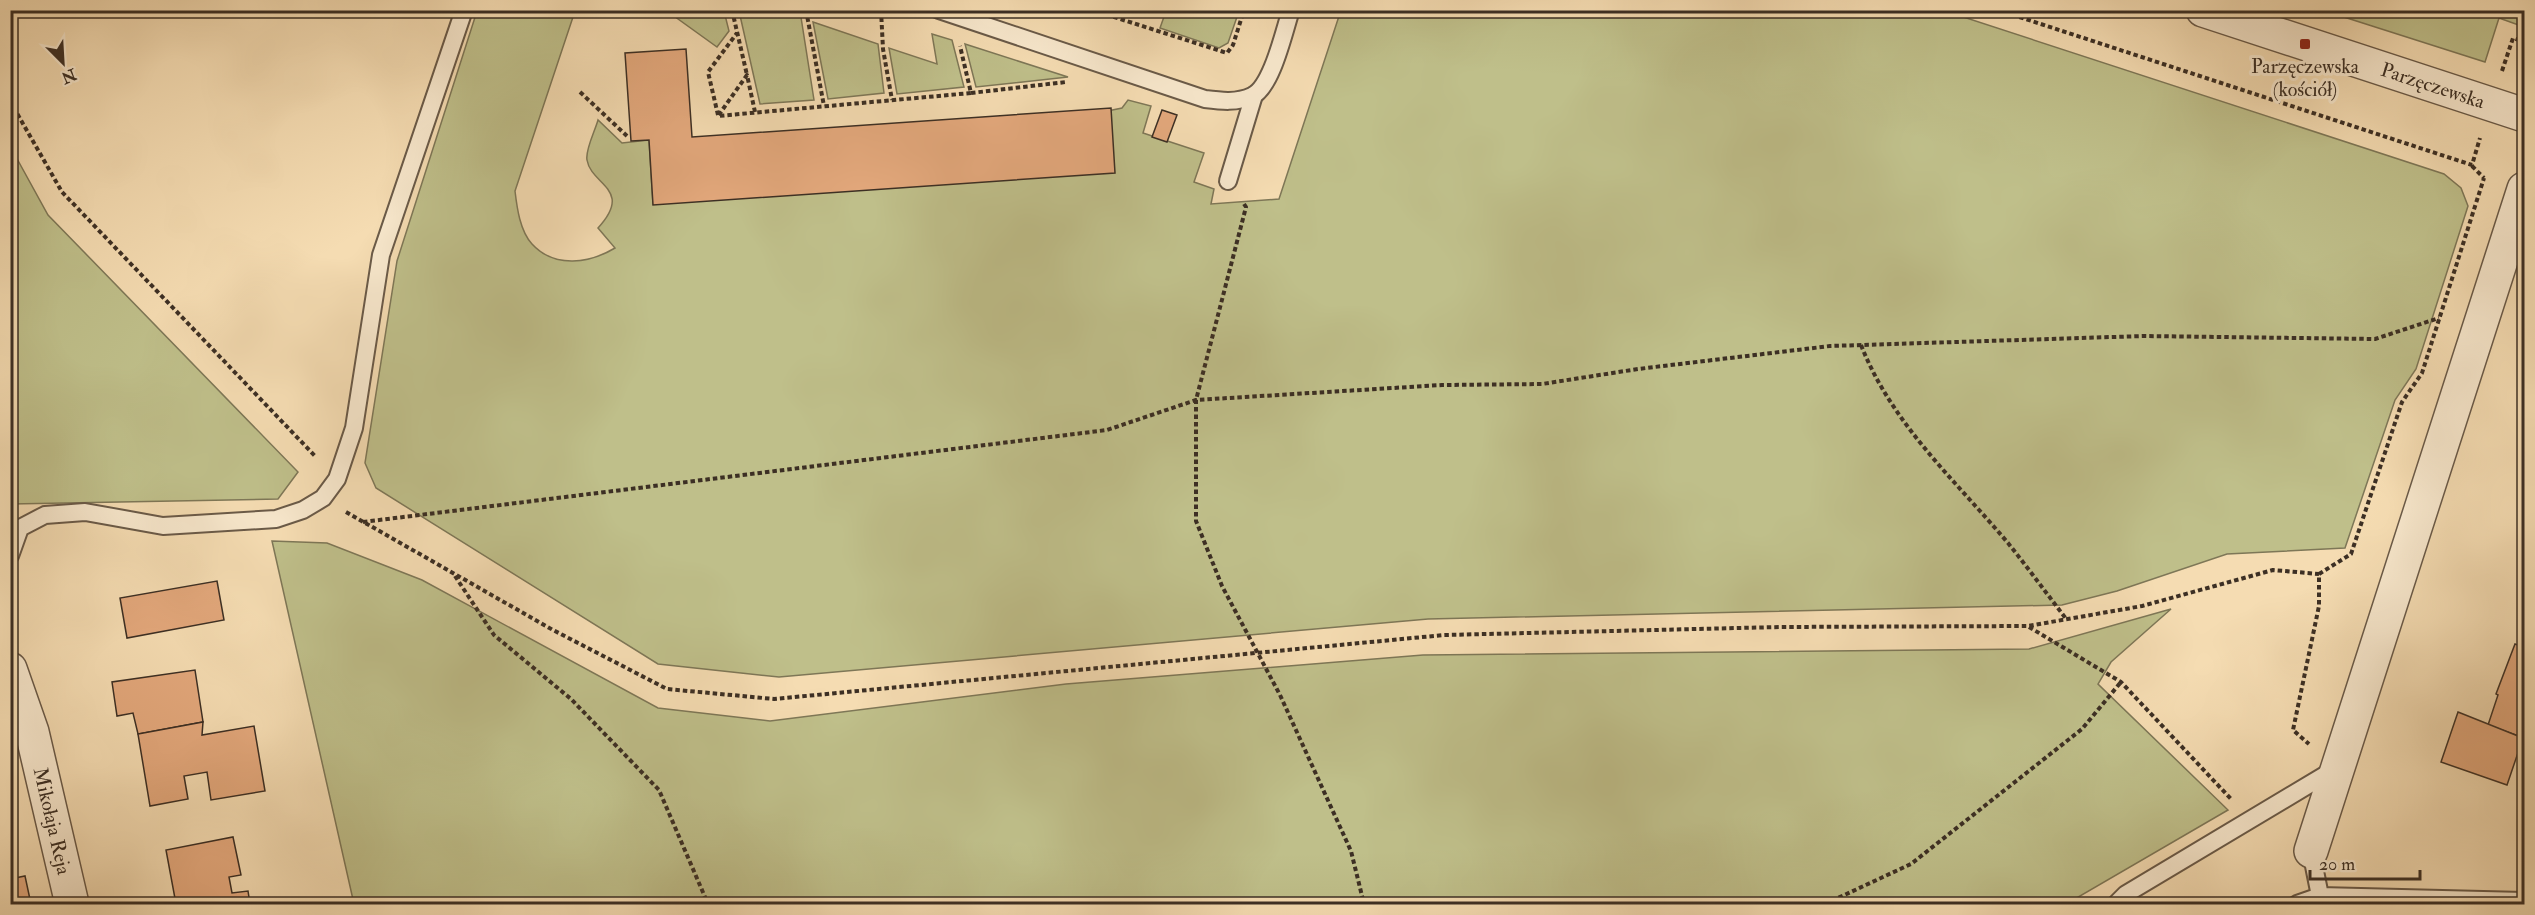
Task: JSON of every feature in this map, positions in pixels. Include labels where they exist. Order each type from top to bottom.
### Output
[{"type":"street","name":"Parzęczewska","points":[[2203,10],[2524,115]]},
{"type":"street","points":[[2311,851],[2524,189]]},
{"type":"street","name":"Mikołaja Reja","points":[[10,669],[32,732],[72,904]]},
{"type":"lane","points":[[10,556],[20,528],[45,515],[85,512],[163,526],[217,524],[276,519],[303,510],[323,498],[337,479],[354,428],[381,255],[464,10]]},
{"type":"lane","points":[[1228,181],[1254,95],[1268,79],[1292,10]]},
{"type":"lane","points":[[946,13],[1205,99],[1229,102],[1254,95]]},
{"type":"lane","points":[[2116,904],[2127,894],[2338,767]]},
{"type":"lane","points":[[2311,851],[2320,900]]},
{"type":"lane","points":[[2297,904],[2320,900],[2524,901]]},
{"type":"path","points":[[732,10],[755,112]]},
{"type":"path","points":[[806,10],[824,106]]},
{"type":"path","points":[[881,10],[883,49],[892,100]]},
{"type":"path","points":[[1092,10],[1227,53],[1233,45],[1244,10]]},
{"type":"path","points":[[1998,10],[2472,165],[2480,139]]},
{"type":"path","points":[[946,13],[971,93]]},
{"type":"path","points":[[718,116],[708,72],[737,33]]},
{"type":"path","points":[[2502,70],[2513,38],[2524,42]]},
{"type":"path","points":[[718,116],[747,75]]},
{"type":"path","points":[[718,116],[1077,81]]},
{"type":"path","points":[[580,92],[627,136]]},
{"type":"path","points":[[10,102],[63,192],[337,479]]},
{"type":"path","points":[[323,498],[454,574],[667,689],[774,699],[1444,635],[1780,627],[2028,626],[2142,606],[2273,570],[2319,574],[2351,554],[2402,402],[2422,373],[2484,178]]},
{"type":"path","points":[[1228,181],[1246,207],[1196,400],[1196,521],[1222,586],[1280,695],[1351,851],[1364,904]]},
{"type":"path","points":[[362,522],[1107,430],[1196,400],[1442,385],[1542,384],[1638,369],[1830,346],[2144,336],[2375,339],[2439,318]]},
{"type":"path","points":[[1861,345],[1872,373],[1901,421],[2008,544],[2067,620]]},
{"type":"path","points":[[454,574],[494,635],[571,699],[659,790],[708,904]]},
{"type":"path","points":[[2319,574],[2319,606],[2293,730],[2338,767]]},
{"type":"path","points":[[2028,626],[2121,682],[2250,820]]},
{"type":"path","points":[[1825,904],[1911,864],[2082,729],[2121,682]]},
{"type":"green space","points":[[1166,10],[1239,11],[1228,43],[1219,48],[1160,28]]},
{"type":"green space","points":[[1341,10],[1945,11],[2444,174],[2461,188],[2468,206],[2416,369],[2395,400],[2345,548],[2227,554],[2117,591],[2062,605],[1428,619],[779,677],[658,664],[376,488],[365,463],[397,261],[477,11],[575,11],[515,191],[522,226],[532,244],[551,257],[573,261],[595,257],[615,248],[598,228],[608,215],[612,204],[611,196],[608,189],[595,176],[587,160],[598,120],[622,143],[649,140],[653,204],[1122,108],[1128,100],[1151,106],[1143,133],[1204,153],[1194,182],[1214,189],[1211,204],[1279,199]]},
{"type":"green space","points":[[667,11],[724,11],[729,31],[717,47]]},
{"type":"green space","points":[[739,11],[800,11],[814,100],[760,104]]},
{"type":"green space","points":[[2325,11],[2524,11],[2524,27],[2499,18],[2485,62]]},
{"type":"green space","points":[[813,22],[878,44],[884,93],[828,99]]},
{"type":"green space","points":[[932,34],[952,40],[964,87],[897,94],[889,48],[937,64]]},
{"type":"green space","points":[[965,44],[1068,77],[976,87]]},
{"type":"green space","points":[[10,146],[48,215],[298,472],[278,499],[11,504]]},
{"type":"green space","points":[[272,541],[327,543],[422,580],[658,708],[770,721],[1066,684],[1423,655],[2029,649],[2171,609],[2111,662],[2098,684],[2228,810],[2073,900],[2071,904],[354,904]]},
{"type":"building","points":[[686,49],[692,137],[1111,108],[1115,173],[653,205],[649,140],[631,141],[625,53]]},
{"type":"building","points":[[1162,110],[1177,115],[1167,142],[1152,137]]},
{"type":"building","points":[[217,581],[224,620],[127,638],[120,598]]},
{"type":"building","points":[[2515,644],[2524,647],[2524,738],[2488,725],[2498,695],[2496,694]]},
{"type":"building","points":[[195,670],[203,722],[138,734],[133,713],[117,716],[112,682]]},
{"type":"building","points":[[2458,712],[2523,738],[2507,785],[2441,762]]},
{"type":"building","points":[[203,722],[202,735],[254,726],[265,791],[211,800],[207,772],[184,776],[188,799],[150,806],[138,734]]},
{"type":"building","points":[[233,837],[241,875],[229,877],[232,893],[248,891],[250,904],[176,904],[166,850]]},
{"type":"building","points":[[25,876],[31,904],[10,904],[10,879]]},
{"type":"place","name":"Parzęczewska (kościół)","points":[[2305,44]]}]
